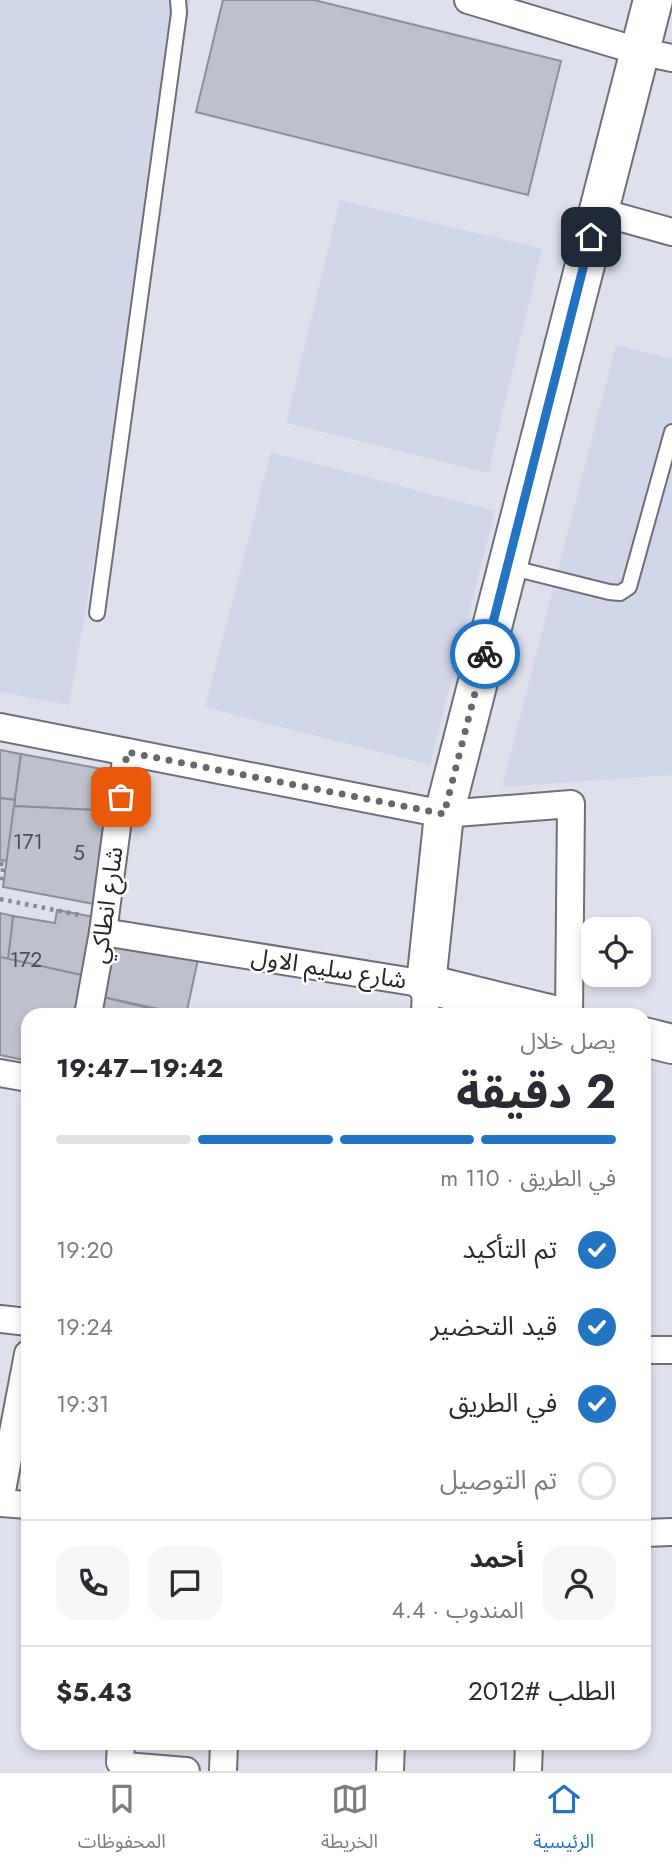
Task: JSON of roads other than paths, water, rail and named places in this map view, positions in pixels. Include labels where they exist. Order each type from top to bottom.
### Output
[{"type":"street","points":[[468,0],[655,55]]},
{"type":"street","points":[[425,1000],[444,814],[597,211],[655,55],[653,0]]},
{"type":"street","points":[[597,211],[672,232]]},
{"type":"street","points":[[0,727],[444,814],[571,804],[553,1008]]},
{"type":"street","name":"شارع انطاكي","points":[[89,1008],[104,926],[127,752]]},
{"type":"street","name":"شارع سليم الاول","points":[[104,926],[425,1000],[498,1008]]},
{"type":"street","points":[[651,1039],[672,1044]]},
{"type":"street","points":[[0,1073],[21,1077]]},
{"type":"street","points":[[0,1319],[21,1321]]},
{"type":"street","points":[[651,1350],[672,1350]]},
{"type":"street","points":[[21,1391],[0,1502],[21,1504]]},
{"type":"street","points":[[651,1533],[672,1532]]},
{"type":"street","points":[[121,1750],[120,1762],[125,1766],[186,1771]]},
{"type":"street","points":[[223,1750],[223,1771]]},
{"type":"street","points":[[390,1771],[391,1750]]},
{"type":"street","points":[[528,1771],[529,1750]]},
{"type":"lane","points":[[97,613],[177,27],[178,0]]},
{"type":"lane","points":[[507,566],[609,592],[620,593],[629,587],[672,432]]}]
